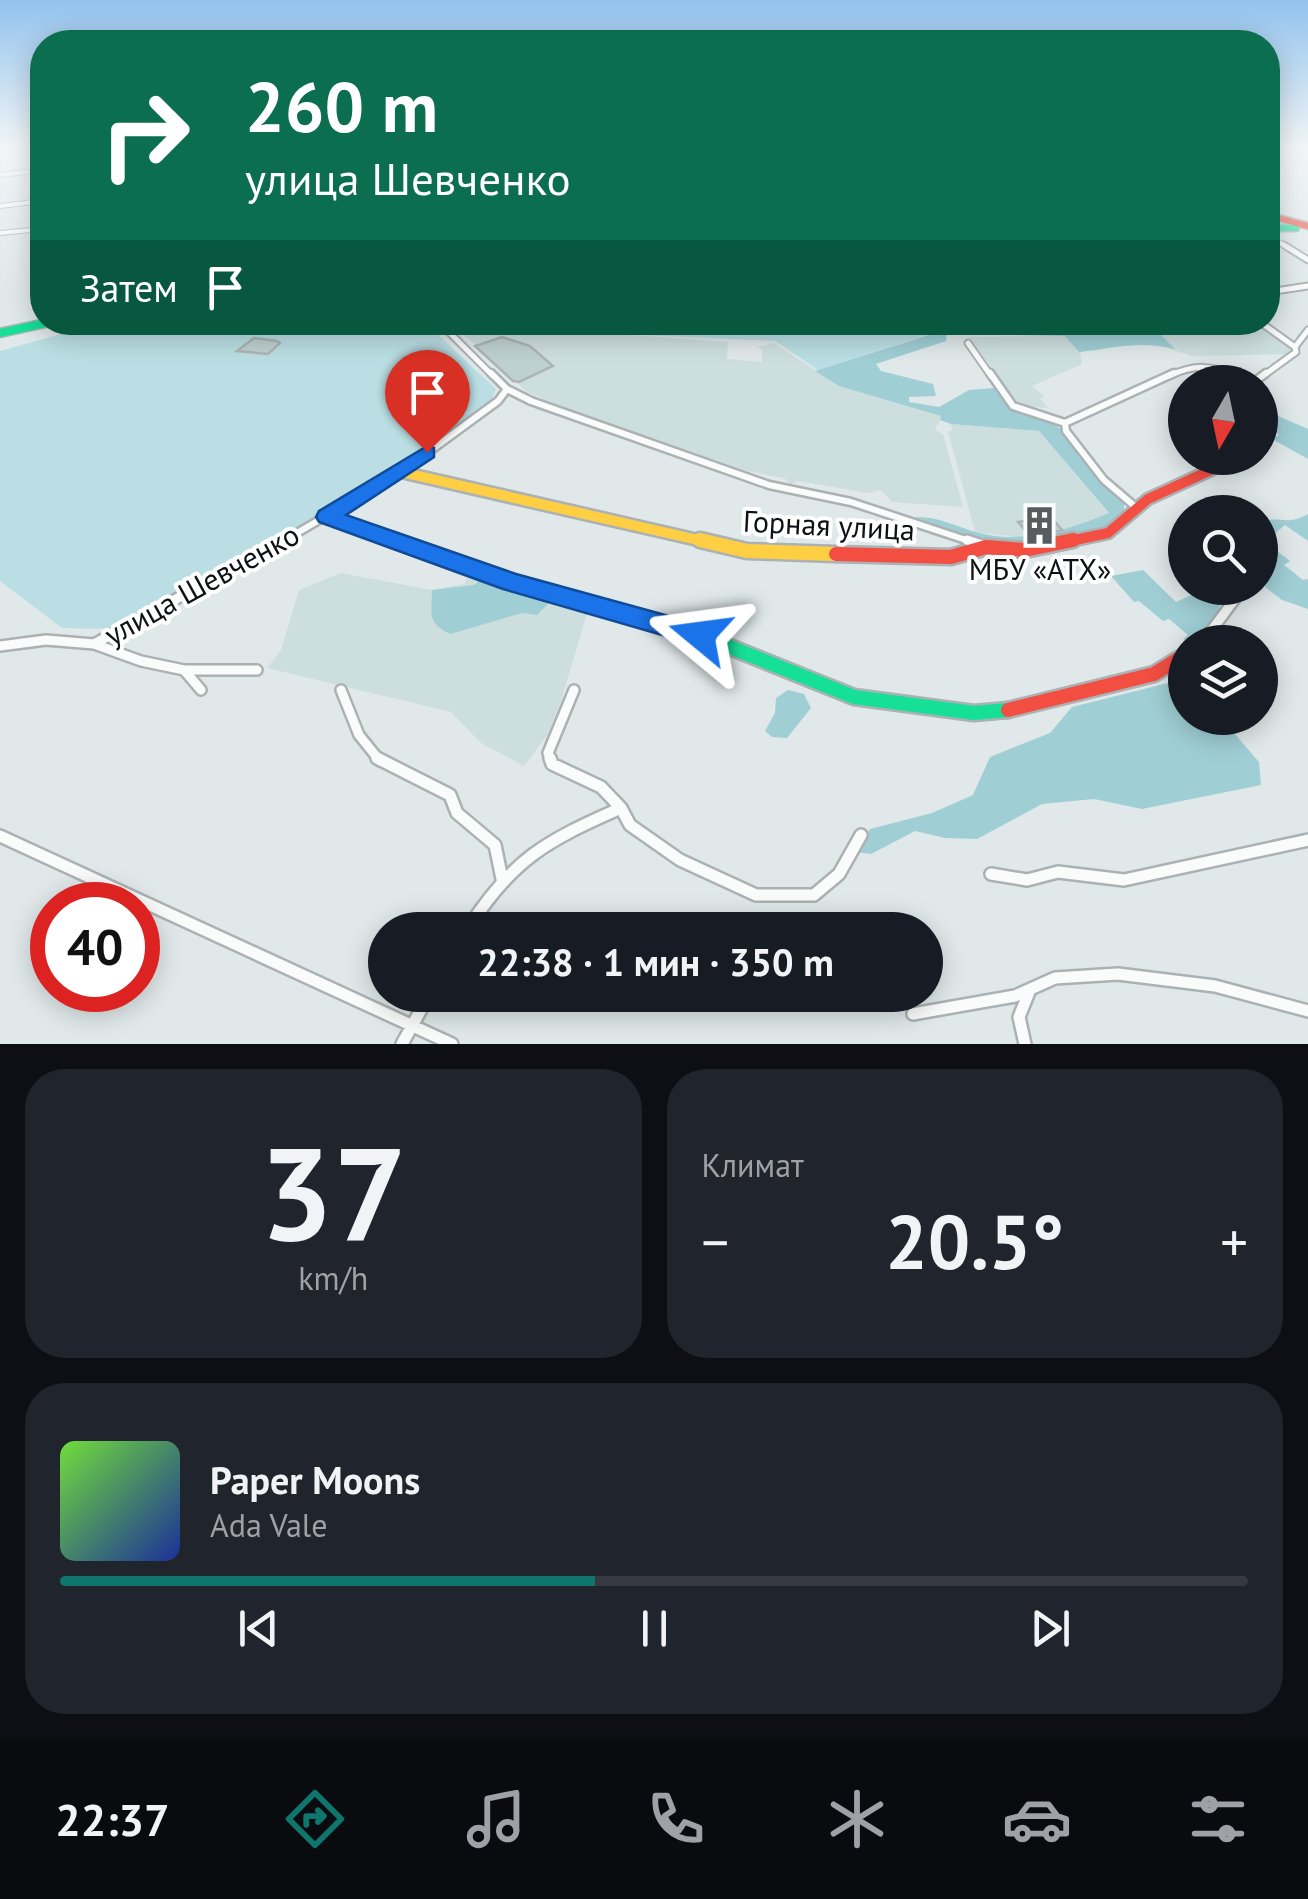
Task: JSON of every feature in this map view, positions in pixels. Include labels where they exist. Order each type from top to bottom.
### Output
[{"type":"street","points":[[0,206],[30,202]]},
{"type":"street","points":[[1280,219],[1308,227]]},
{"type":"street","points":[[1280,230],[1308,227]]},
{"type":"street","points":[[0,233],[30,230]]},
{"type":"street","points":[[1280,240],[1308,260]]},
{"type":"street","points":[[1280,290],[1308,286]]},
{"type":"street","points":[[0,333],[30,326]]},
{"type":"street","points":[[1275,365],[1295,349],[1308,330]]},
{"type":"street","points":[[452,335],[507,389],[531,401],[735,474],[851,502],[986,547]]},
{"type":"street","points":[[1277,335],[1308,357]]},
{"type":"street","points":[[968,343],[1013,406],[1065,422],[1168,376]]},
{"type":"street","name":"улица Шевченко","points":[[94,644],[327,517],[401,472],[498,400],[507,389]]},
{"type":"street","points":[[1065,422],[1066,431],[1104,480],[1138,510]]},
{"type":"street","name":"Горная улица","points":[[401,472],[762,553],[951,557],[986,547],[1024,550],[1061,545],[1108,533],[1148,499],[1200,475]]},
{"type":"street","points":[[327,517],[512,582],[714,640],[854,697],[974,713],[1022,709],[1063,695],[1154,674],[1168,666]]},
{"type":"street","points":[[0,646],[46,640],[94,644],[184,670],[257,670]]},
{"type":"street","points":[[184,670],[201,690]]},
{"type":"street","points":[[341,690],[354,732],[372,759],[450,795],[457,813],[495,845],[502,879]]},
{"type":"street","points":[[574,690],[548,753],[552,764],[601,787],[621,808],[630,825],[680,860],[756,895],[814,895],[839,874],[861,834]]},
{"type":"street","points":[[479,912],[519,858],[621,808]]},
{"type":"street","points":[[0,836],[452,1044]]},
{"type":"street","points":[[991,874],[1027,880],[1058,872],[1124,880],[1308,840]]},
{"type":"street","points":[[913,1014],[1028,992],[1050,978],[1152,976],[1226,989],[1308,1011]]},
{"type":"street","points":[[1025,1044],[1019,1017],[1028,992]]},
{"type":"street","points":[[402,1044],[419,1012]]},
{"type":"shaded area","points":[[58,335],[438,335],[496,389],[492,399],[398,471],[116,629],[62,628],[0,581],[0,351]]},
{"type":"shaded area","points":[[630,335],[728,342],[727,359],[762,362],[762,349],[756,347],[774,343],[839,386],[942,416],[935,430],[943,434],[963,507],[892,502],[881,490],[867,493],[798,481],[791,484],[784,478],[746,471],[527,392],[465,336]]},
{"type":"shaded area","points":[[644,335],[927,335],[818,370],[775,341]]},
{"type":"shaded area","points":[[929,335],[947,335],[946,341],[876,364],[881,371],[933,384],[936,396],[909,397],[909,402],[939,407],[969,390],[994,388],[1009,407],[1053,423],[1124,501],[1124,515],[1083,536],[1031,546],[995,545],[914,517],[1009,537],[1061,530],[1109,513],[1039,431],[951,424],[940,420],[941,416],[839,386],[815,371]]},
{"type":"shaded area","points":[[1014,335],[1161,335],[1175,349],[1138,345],[1079,352],[1065,336]]},
{"type":"shaded area","points":[[1274,335],[1291,346],[1291,354],[1192,356],[1153,343],[1124,343],[1080,352],[1082,364],[1032,386],[1045,397],[1040,398],[1048,408],[1020,406],[969,337]]},
{"type":"shaded area","points":[[1278,416],[1308,429],[1308,459],[1278,442]]},
{"type":"shaded area","points":[[951,424],[1039,431],[1109,514],[1062,530],[1019,537],[975,532],[948,431],[952,431]]},
{"type":"shaded area","points":[[1308,514],[1308,541],[1285,525],[1278,531],[1278,520],[1294,520]]},
{"type":"shaded area","points":[[1278,552],[1290,561],[1284,565],[1303,580],[1308,579],[1308,609],[1278,597]]},
{"type":"shaded area","points":[[1143,570],[1168,594],[1168,605],[1221,605],[1211,625],[1176,625],[1169,619],[1163,621],[1139,601],[1134,602],[1111,576]]},
{"type":"shaded area","points":[[341,573],[432,590],[464,584],[470,573],[588,610],[548,734],[524,766],[481,743],[451,712],[267,668],[281,650],[299,590]]},
{"type":"shaded area","points":[[485,577],[553,599],[537,615],[522,613],[450,634],[437,625],[432,616],[432,590],[474,585]]},
{"type":"shaded area","points":[[1168,683],[1168,735],[1236,735],[1259,762],[1261,785],[1142,809],[1094,799],[1042,804],[977,839],[945,838],[915,831],[871,854],[856,852],[870,829],[932,813],[973,795],[990,757],[1050,733],[1072,707]]},
{"type":"shaded area","points":[[788,690],[804,694],[811,708],[787,738],[772,737],[765,731],[775,713],[776,698]]},
{"type":"building","points":[[502,337],[530,346],[553,366],[519,382],[513,381],[475,346]]},
{"type":"building","points":[[254,338],[280,343],[268,354],[237,351]]},
{"type":"building","name":"МБУ «АТХ»","points":[[1051,517],[1062,530],[1029,535],[1018,522]]},
{"type":"traffic: fast","points":[[1280,228],[1296,228]]},
{"type":"traffic: fast","points":[[0,333],[30,326]]},
{"type":"traffic: fast","points":[[327,517],[512,582],[700,635],[854,697],[974,713],[1008,710]]},
{"type":"traffic: slow","points":[[401,472],[747,551],[836,554]]},
{"type":"traffic: jam","points":[[1280,218],[1308,226]]},
{"type":"traffic: jam","points":[[836,554],[951,557],[986,547],[1025,550],[1108,533],[1148,499],[1200,475]]},
{"type":"traffic: jam","points":[[1008,710],[1154,674],[1168,665]]},
{"type":"place","name":"МБУ «АТХ»","points":[[1040,526]]},
{"type":"route","points":[[427,452],[327,517],[512,582],[700,635]]}]
